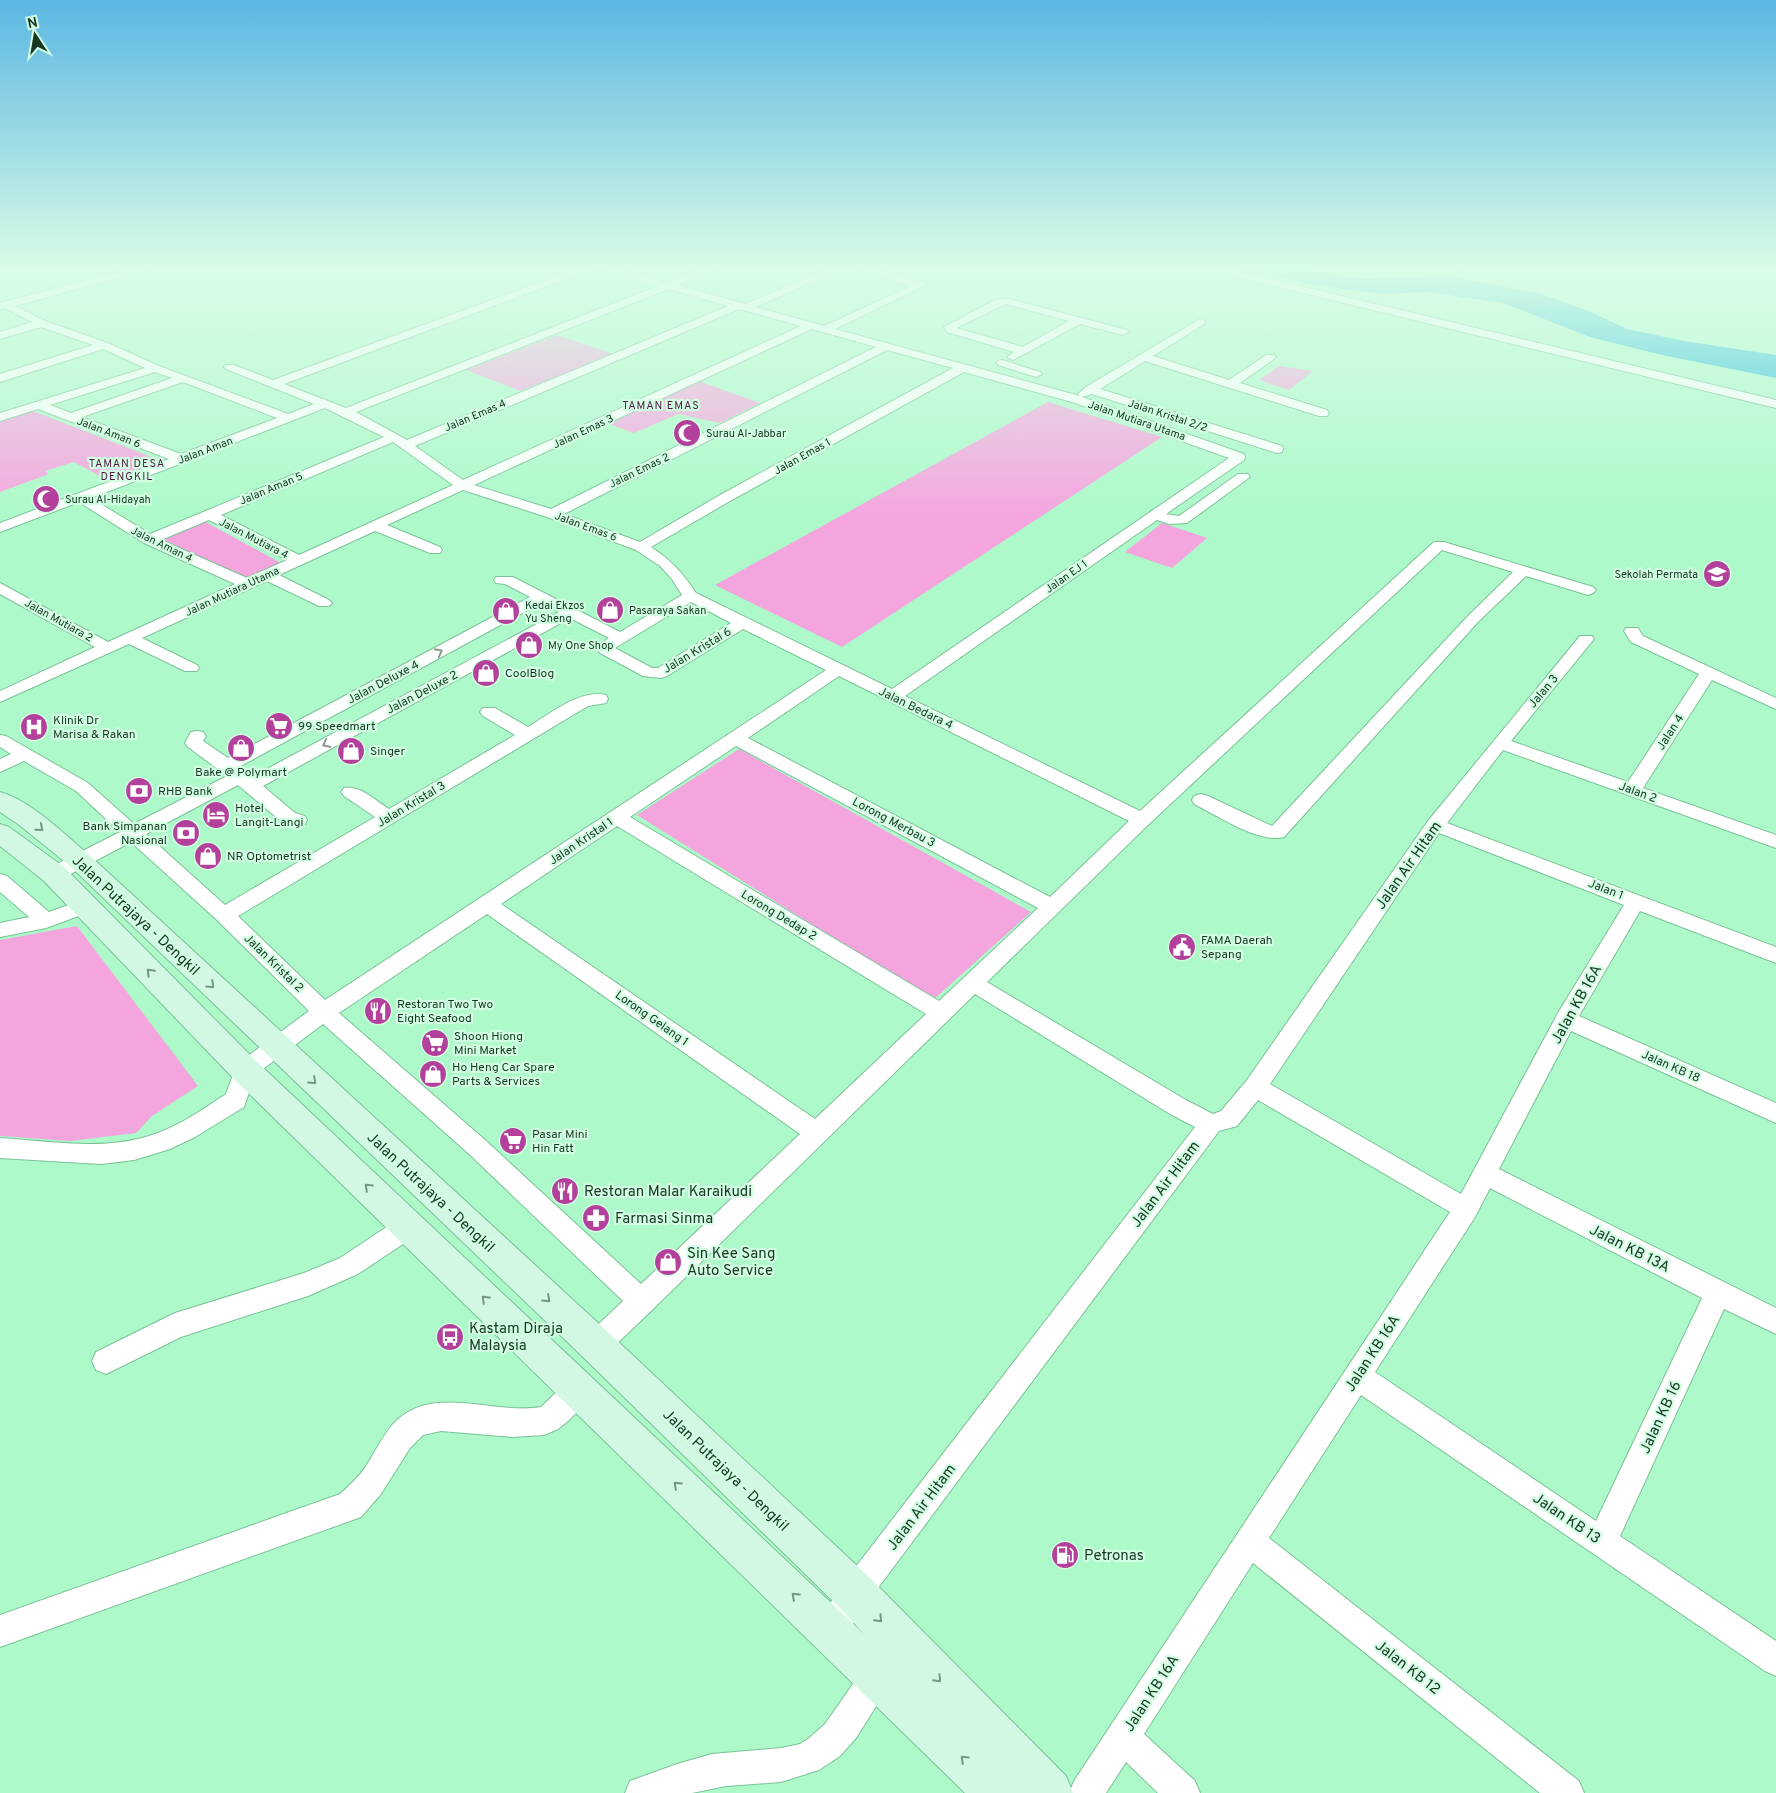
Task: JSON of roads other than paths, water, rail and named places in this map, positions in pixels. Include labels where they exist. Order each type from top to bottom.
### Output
[{"type":"main road","name":"Jalan Putrajaya - Dengkil","points":[[0,800],[27,818],[79,860],[277,1048],[596,1345],[855,1593],[1049,1793]]},
{"type":"main road","name":"Jalan Putrajaya - Dengkil","points":[[0,833],[54,874],[245,1070],[999,1793]]},
{"type":"street","points":[[0,378],[86,351]]},
{"type":"street","points":[[117,351],[155,368],[288,418]]},
{"type":"street","points":[[272,384],[363,351]]},
{"type":"street","points":[[346,412],[503,351]]},
{"type":"street","name":"Jalan Emas 4","points":[[406,445],[635,351]]},
{"type":"street","name":"Jalan Emas 3","points":[[463,486],[758,351]]},
{"type":"street","name":"Jalan Emas 2","points":[[552,514],[877,351]]},
{"type":"street","name":"Jalan Mutiara Utama","points":[[903,351],[1076,399],[1239,456]]},
{"type":"street","points":[[985,373],[1024,351]]},
{"type":"street","points":[[1076,399],[1154,351]]},
{"type":"street","points":[[1555,351],[1776,404]]},
{"type":"street","points":[[1144,357],[1323,413]]},
{"type":"street","points":[[1230,384],[1270,357]]},
{"type":"street","points":[[1002,363],[1050,378]]},
{"type":"street","points":[[8,366],[22,371]]},
{"type":"street","name":"Jalan Emas 6","points":[[230,367],[272,384],[324,411],[346,412],[394,437],[463,486],[552,514],[641,547],[665,563],[678,577],[690,596]]},
{"type":"street","name":"Jalan Emas 1","points":[[641,547],[964,367]]},
{"type":"street","points":[[0,417],[155,368]]},
{"type":"street","points":[[71,418],[184,378]]},
{"type":"street","name":"Jalan Kristal 2/2","points":[[1074,385],[1277,449]]},
{"type":"street","name":"Jalan Aman 6","points":[[38,405],[181,459]]},
{"type":"street","name":"Jalan Aman","points":[[0,528],[309,410],[324,411]]},
{"type":"street","points":[[362,436],[378,443]]},
{"type":"street","name":"Jalan Aman 5","points":[[149,540],[394,437]]},
{"type":"street","name":"Jalan EJ 1","points":[[893,696],[1239,456]]},
{"type":"street","points":[[1155,515],[1169,520],[1182,520],[1243,477],[1221,469]]},
{"type":"street","name":"Jalan Mutiara Utama","points":[[0,697],[463,486]]},
{"type":"street","name":"Jalan Aman 4","points":[[80,497],[149,540],[248,584]]},
{"type":"street","name":"Jalan Mutiara 4","points":[[209,514],[299,561]]},
{"type":"street","points":[[376,526],[435,550]]},
{"type":"street","points":[[596,1345],[1142,820],[1439,545],[1588,590]]},
{"type":"street","points":[[1201,800],[1266,832],[1277,833],[1473,619],[1524,570]]},
{"type":"street","points":[[267,575],[324,603]]},
{"type":"street","points":[[501,580],[508,580],[620,638],[690,596]]},
{"type":"street","name":"Jalan Mutiara 2","points":[[5,590],[108,648]]},
{"type":"street","name":"Jalan Bedara 4","points":[[690,596],[1142,820]]},
{"type":"street","name":"Jalan Deluxe 4","points":[[238,776],[540,598]]},
{"type":"street","name":"Jalan Deluxe 2","points":[[238,776],[569,613]]},
{"type":"street","name":"Jalan Kristal 6","points":[[620,638],[609,645],[606,650],[649,673],[661,673],[743,622]]},
{"type":"street","points":[[1632,631],[1632,635],[1637,639],[1776,704]]},
{"type":"street","points":[[129,638],[191,668]]},
{"type":"street","name":"Jalan 3","points":[[1500,743],[1586,639]]},
{"type":"street","name":"Jalan Kristal 1","points":[[245,1070],[324,1012],[839,669]]},
{"type":"street","name":"Jalan 4","points":[[1632,790],[1708,673]]},
{"type":"street","name":"Jalan Kristal 3","points":[[224,915],[583,702],[600,699]]},
{"type":"street","points":[[489,712],[528,735]]},
{"type":"street","points":[[197,736],[194,743],[289,818],[298,820]]},
{"type":"street","name":"Lorong Merbau 3","points":[[735,738],[1052,906]]},
{"type":"street","name":"Jalan Kristal 2","points":[[0,740],[82,787],[224,915],[324,1012],[476,1146],[642,1302]]},
{"type":"street","name":"Jalan 2","points":[[1500,743],[1776,842]]},
{"type":"street","name":"Jalan Air Hitam","points":[[831,1630],[855,1593],[1211,1124],[1229,1119],[1255,1087],[1435,825],[1500,743]]},
{"type":"street","points":[[0,766],[25,754]]},
{"type":"street","points":[[54,874],[238,776]]},
{"type":"street","points":[[350,792],[389,818]]},
{"type":"street","name":"Lorong Dedap 2","points":[[617,817],[941,1013]]},
{"type":"street","name":"Jalan 1","points":[[1435,825],[1776,955]]},
{"type":"street","points":[[0,880],[46,921]]},
{"type":"street","name":"Jalan KB 16A","points":[[1086,1793],[1466,1209],[1566,1019],[1636,901]]},
{"type":"street","name":"Lorong Gelang 1","points":[[487,904],[817,1133]]},
{"type":"street","points":[[0,930],[46,921],[85,906]]},
{"type":"street","points":[[973,983],[1178,1107],[1211,1124]]},
{"type":"street","name":"Jalan KB 18","points":[[1566,1019],[1776,1113]]},
{"type":"street","points":[[0,1148],[90,1154],[133,1150],[172,1138],[236,1100],[245,1070]]},
{"type":"street","points":[[1255,1087],[1466,1209]]},
{"type":"street","name":"Jalan KB 13A","points":[[1484,1174],[1776,1322]]},
{"type":"street","points":[[106,1361],[175,1326],[308,1284],[349,1266],[409,1226]]},
{"type":"street","name":"Jalan KB 16","points":[[1602,1542],[1718,1293]]},
{"type":"street","name":"Jalan KB 13","points":[[1357,1376],[1776,1660]]},
{"type":"street","points":[[0,1632],[350,1506],[371,1484],[397,1442],[414,1424],[439,1417],[469,1418],[514,1424],[546,1421],[578,1391]]},
{"type":"street","name":"Jalan KB 12","points":[[1249,1541],[1567,1793]]},
{"type":"street","points":[[642,1793],[686,1777],[714,1771],[772,1767],[799,1762],[821,1751],[840,1731],[878,1675]]},
{"type":"street","points":[[1122,1737],[1183,1793]]},
{"type":"water","points":[[1645,351],[1748,351],[1776,355],[1776,378]]},
{"type":"place","name":"Surau Al-Jabbar","points":[[687,433]]},
{"type":"place","name":"Surau Al-Hidayah","points":[[46,499]]},
{"type":"place","name":"Sekolah Permata","points":[[1717,574]]},
{"type":"place","name":"Pasaraya Sakan","points":[[610,610]]},
{"type":"place","name":"Kedai Ekzos Yu Sheng","points":[[506,611]]},
{"type":"place","name":"My One Shop","points":[[529,645]]},
{"type":"place","name":"CoolBlog","points":[[486,673]]},
{"type":"place","name":"99 Speedmart","points":[[279,726]]},
{"type":"place","name":"Klinik Dr Marisa & Rakan","points":[[34,727]]},
{"type":"place","name":"Bake @ Polymart","points":[[241,748]]},
{"type":"place","name":"Singer","points":[[351,751]]},
{"type":"place","name":"RHB Bank","points":[[139,791]]},
{"type":"place","name":"Hotel Langit-Langi","points":[[216,815]]},
{"type":"place","name":"Bank Simpanan Nasional","points":[[186,833]]},
{"type":"place","name":"NR Optometrist","points":[[208,856]]},
{"type":"place","name":"FAMA Daerah Sepang","points":[[1182,947]]},
{"type":"place","name":"Restoran Two Two Eight Seafood","points":[[378,1011]]},
{"type":"place","name":"Shoon Hiong Mini Market","points":[[435,1043]]},
{"type":"place","name":"Ho Heng Car Spare Parts & Services","points":[[433,1074]]},
{"type":"place","name":"Pasar Mini Hin Fatt","points":[[513,1141]]},
{"type":"place","name":"Restoran Malar Karaikudi","points":[[565,1191]]},
{"type":"place","name":"Farmasi Sinma","points":[[596,1218]]},
{"type":"place","name":"Sin Kee Sang Auto Service","points":[[668,1262]]},
{"type":"place","name":"Kastam Diraja Malaysia","points":[[450,1337]]},
{"type":"place","name":"Petronas","points":[[1065,1555]]},
{"type":"district","name":"TAMAN EMAS","points":[[661,405]]},
{"type":"district","name":"TAMAN DESA DENGKIL","points":[[127,469]]}]
